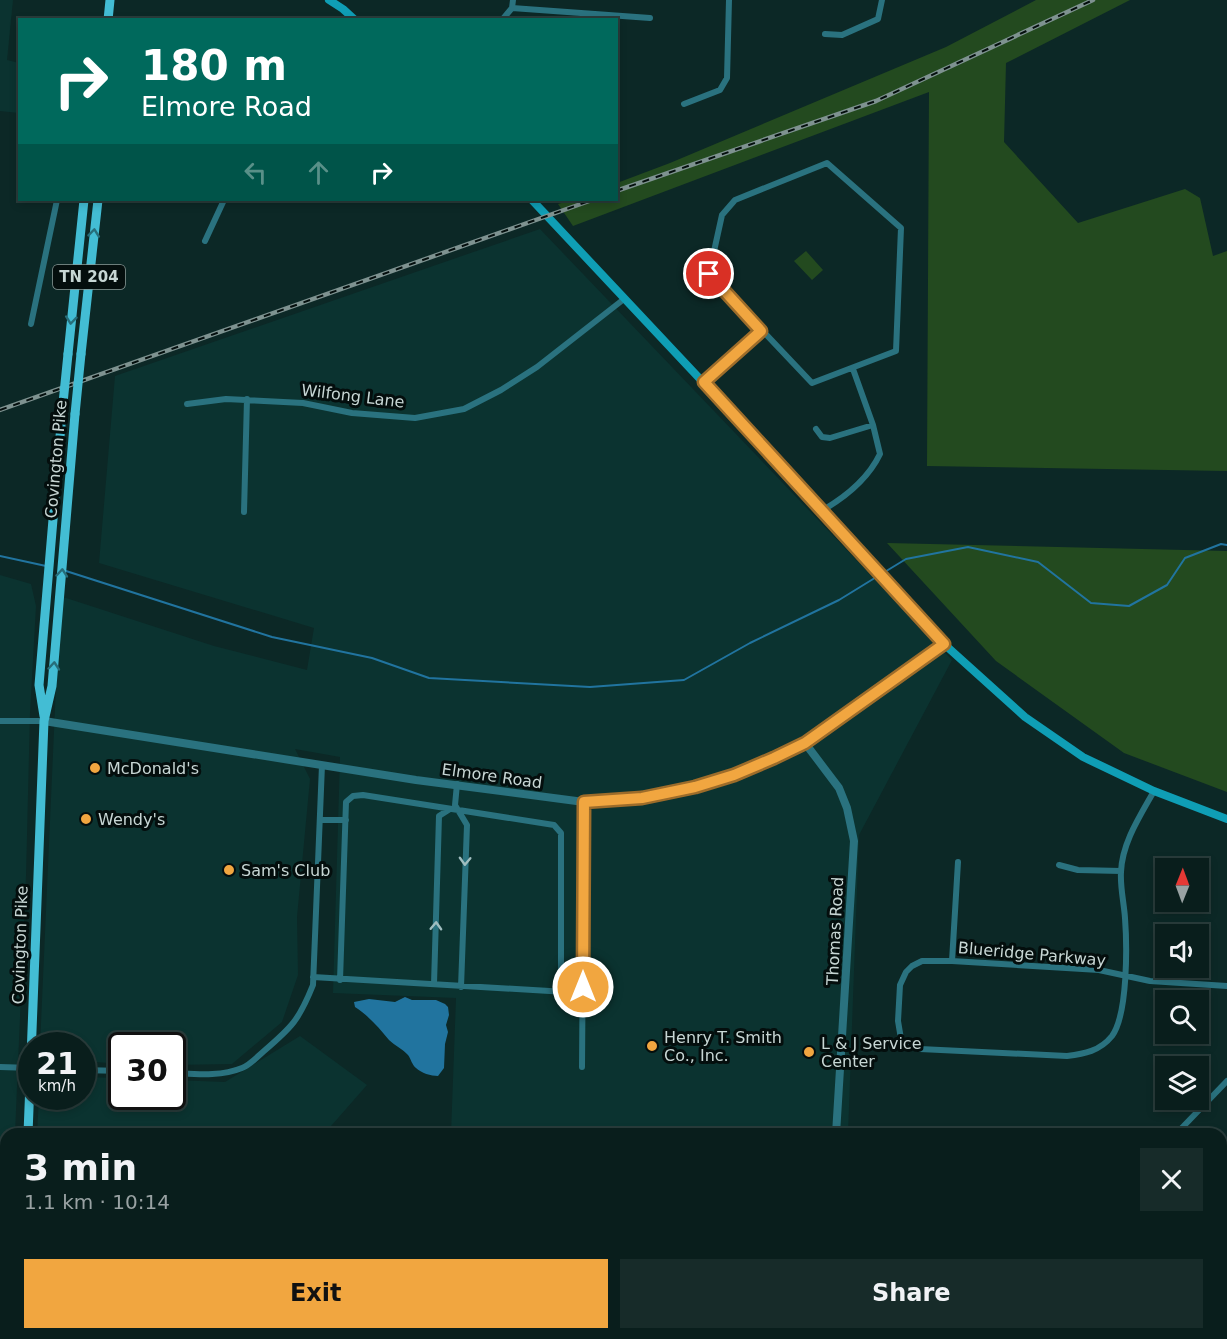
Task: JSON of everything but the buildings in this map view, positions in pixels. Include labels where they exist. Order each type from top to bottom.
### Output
[{"type":"main road","points":[[108,18],[110,0]]},
{"type":"main road","points":[[329,0],[353,18]]},
{"type":"main road","name":"Covington Pike","points":[[45,720],[39,685],[62,413],[84,201]]},
{"type":"main road","name":"Covington Pike","points":[[32,1032],[45,720],[52,686],[75,414],[98,201]]},
{"type":"main road","points":[[533,201],[823,510],[944,644],[1025,717],[1083,757],[1154,791],[1227,819]]},
{"type":"main road","name":"Covington Pike","points":[[28,1128],[29,1110]]},
{"type":"street","points":[[504,18],[512,8],[513,0]]},
{"type":"street","points":[[684,104],[720,90],[727,78],[729,0]]},
{"type":"street","points":[[825,34],[842,34],[878,19],[882,0]]},
{"type":"street","points":[[512,8],[650,18]]},
{"type":"street","points":[[827,163],[902,228],[896,351],[853,369],[812,382],[709,274],[722,215],[735,200],[827,163]]},
{"type":"street","points":[[31,324],[57,201]]},
{"type":"street","points":[[205,241],[224,201]]},
{"type":"street","name":"Wilfong Lane","points":[[187,404],[247,399],[303,403],[352,413],[415,418],[464,409],[501,390],[537,367],[624,299]]},
{"type":"street","points":[[704,382],[761,331]]},
{"type":"street","points":[[823,510],[848,494],[876,463],[880,454],[873,425],[853,369]]},
{"type":"street","points":[[243,512],[247,399]]},
{"type":"street","points":[[816,429],[822,436],[830,438],[873,425]]},
{"type":"street","name":"Elmore Road","points":[[0,721],[45,720],[322,765],[584,802],[642,798],[695,787],[734,775],[805,743],[944,644]]},
{"type":"street","name":"Thomas Road","points":[[805,743],[839,788],[847,808],[854,841],[836,1128]]},
{"type":"street","points":[[186,1074],[205,1075],[230,1072],[249,1064],[291,1029],[304,1007],[313,985],[322,765]]},
{"type":"street","points":[[457,784],[457,808],[466,825],[461,987]]},
{"type":"street","points":[[1125,977],[1125,922],[1121,872],[1125,850],[1134,827],[1154,791]]},
{"type":"street","points":[[340,980],[346,802],[353,796],[363,795],[449,810]]},
{"type":"street","points":[[582,1067],[584,802]]},
{"type":"street","points":[[434,984],[439,816],[457,808],[554,825],[561,833],[561,993]]},
{"type":"street","points":[[320,820],[346,820]]},
{"type":"street","points":[[952,960],[958,862]]},
{"type":"street","points":[[1059,865],[1078,870],[1121,872]]},
{"type":"street","name":"Blueridge Parkway","points":[[1125,977],[1118,1025],[1104,1044],[1087,1054],[1067,1056],[920,1049],[909,1046],[901,1039],[898,1021],[900,985],[906,972],[922,961],[952,960],[1099,970],[1150,981],[1227,986]]},
{"type":"street","points":[[313,977],[583,993]]},
{"type":"street","points":[[0,1067],[18,1068]]},
{"type":"street","points":[[1182,1128],[1227,1082]]},
{"type":"shaded area","points":[[0,0],[13,0],[7,60],[18,63],[18,113],[0,111]]},
{"type":"shaded area","points":[[540,229],[952,660],[859,835],[848,1128],[451,1128],[456,998],[333,993],[340,757],[295,749],[310,779],[297,917],[298,975],[282,1022],[232,1064],[186,1065],[186,1032],[108,1032],[108,1063],[96,1062],[96,1032],[41,1032],[60,596],[214,646],[307,670],[314,628],[99,563],[115,376]]},
{"type":"shaded area","points":[[0,575],[31,584],[36,606],[15,1128],[0,1128]]},
{"type":"shaded area","points":[[300,1036],[367,1085],[329,1128],[37,1128],[38,1110],[96,1110],[96,1077],[108,1078],[108,1110],[186,1110],[186,1080],[225,1082]]},
{"type":"green space","points":[[1036,0],[1130,0],[1006,63],[1004,142],[1078,223],[1185,189],[1200,198],[1213,256],[1227,251],[1227,471],[927,466],[929,92],[573,226],[558,204],[568,201],[618,201],[618,183],[946,47]]},
{"type":"green space","points":[[806,251],[823,270],[812,280],[794,261]]},
{"type":"green space","points":[[887,543],[1227,551],[1227,792],[1124,753],[996,661]]},
{"type":"water","points":[[405,997],[412,1000],[436,1000],[448,1007],[444,1068],[438,1076],[426,1074],[416,1068],[408,1055],[355,1007],[354,1002],[369,999],[395,1002]]},
{"type":"waterway","points":[[883,573],[906,559],[968,547],[1038,562],[1091,603],[1129,606],[1167,585],[1185,558],[1221,544],[1227,545]]},
{"type":"waterway","points":[[0,556],[46,566]]},
{"type":"waterway","points":[[66,571],[272,637],[372,658],[429,678],[590,687],[684,680],[750,643],[839,600],[878,576]]},
{"type":"railway","points":[[618,190],[876,101],[1093,0]]},
{"type":"railway","points":[[0,410],[589,201]]},
{"type":"place","name":"McDonald's","points":[[95,768]]},
{"type":"place","name":"Wendy's","points":[[86,819]]},
{"type":"place","name":"Sam's Club","points":[[229,870]]},
{"type":"place","name":"Henry T. Smith Co., Inc.","points":[[652,1046]]},
{"type":"place","name":"L & J Service Center","points":[[809,1052]]},
{"type":"route","points":[[583,987],[584,802],[642,798],[695,787],[734,775],[774,758],[805,743],[944,644],[704,382],[761,331],[709,274]]}]
